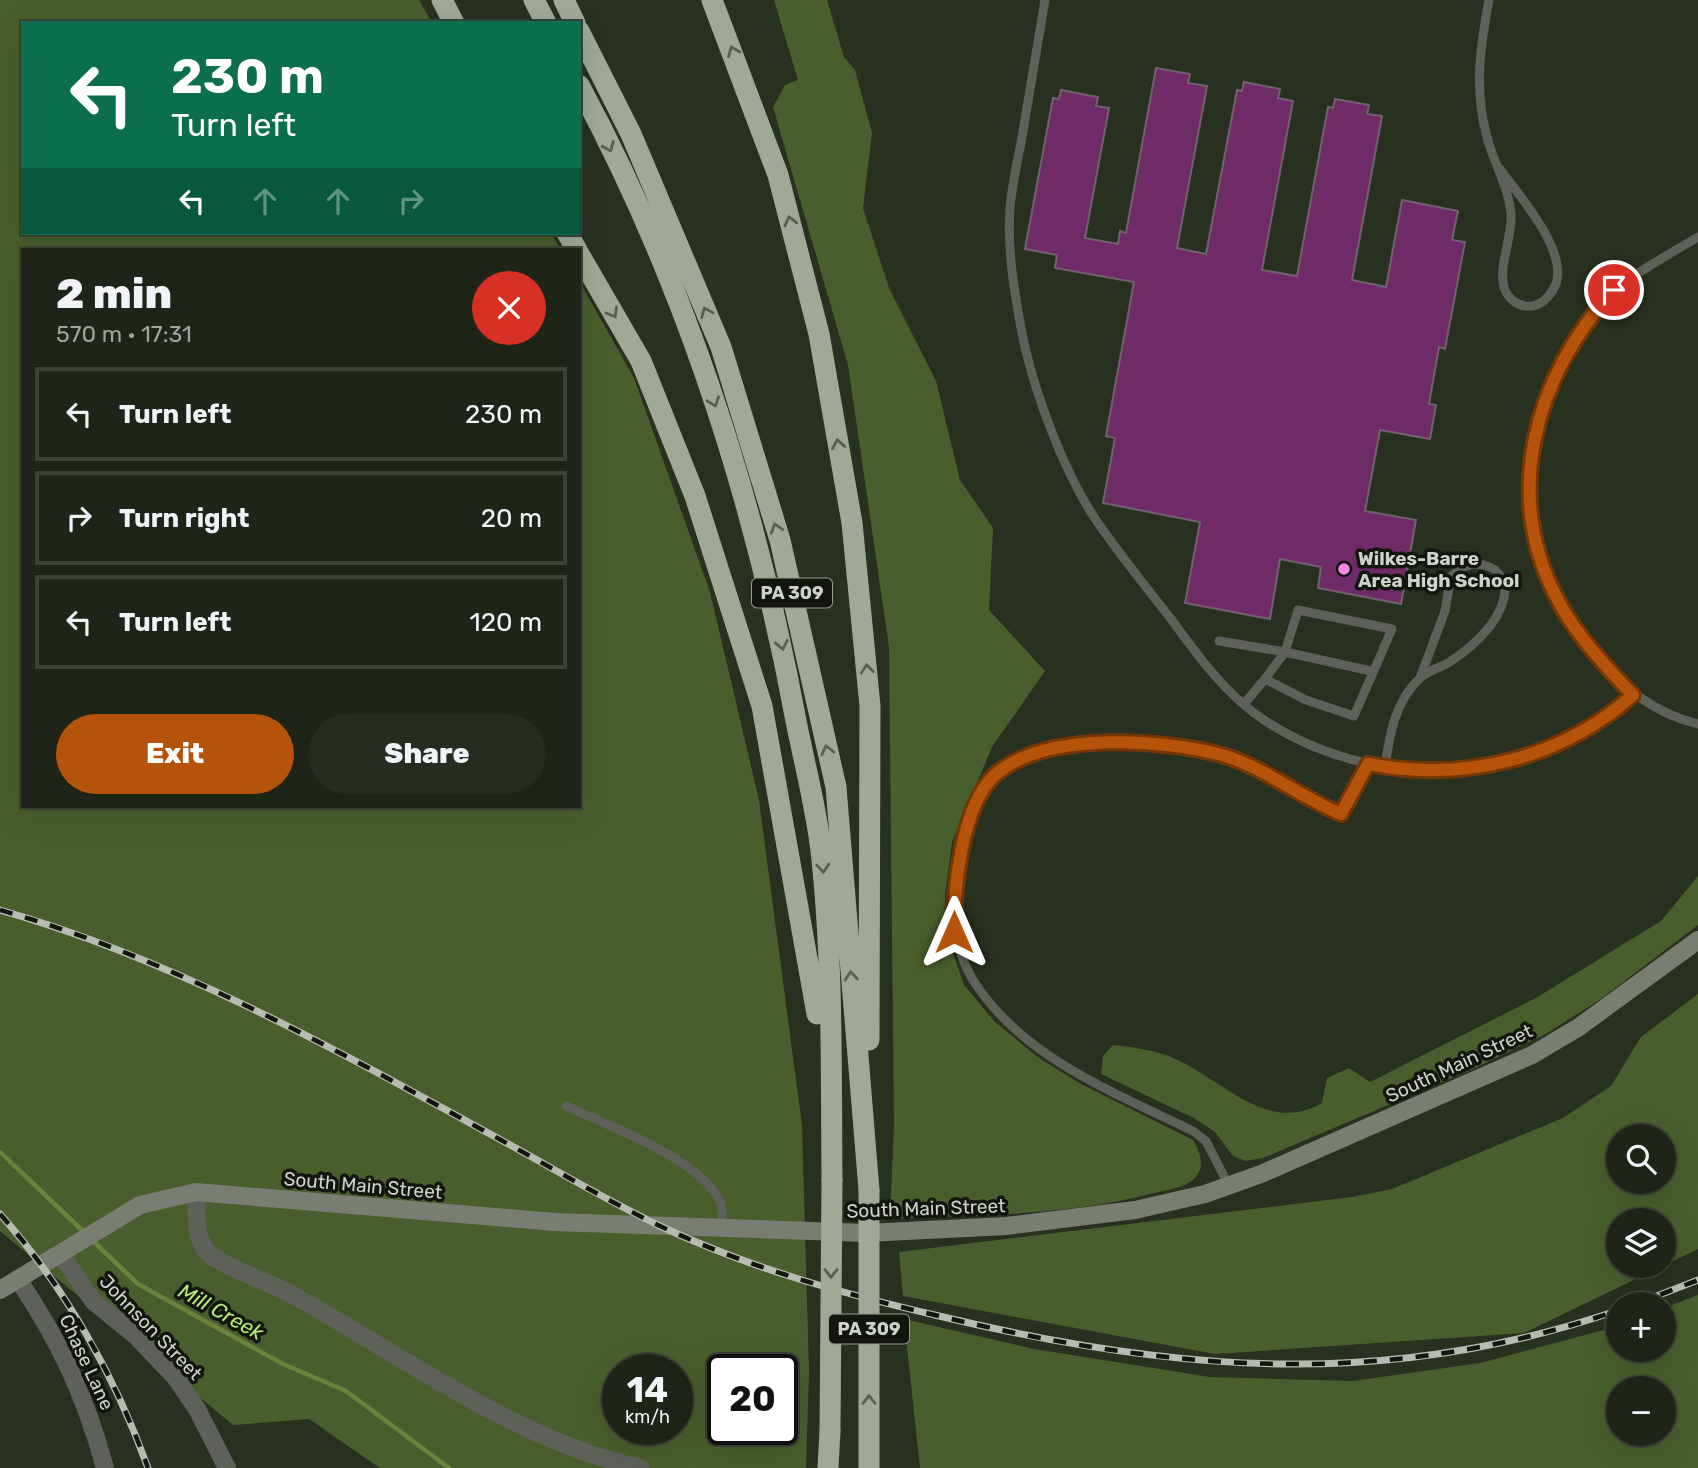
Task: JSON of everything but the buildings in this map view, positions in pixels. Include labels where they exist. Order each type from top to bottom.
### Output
[{"type":"highway","points":[[442,0],[453,21]]},
{"type":"highway","points":[[534,0],[545,21]]},
{"type":"highway","points":[[564,0],[574,21]]},
{"type":"highway","points":[[712,0],[753,101],[782,188],[819,334],[852,523],[870,706],[869,1184]]},
{"type":"highway","name":"PA 309","points":[[581,35],[631,134],[721,347],[780,540],[836,787],[869,1184],[869,1468]]},
{"type":"highway","name":"PA 309","points":[[581,89],[670,282],[723,426],[782,640],[822,859],[831,1019],[829,1468]]},
{"type":"highway","points":[[581,257],[641,361],[695,496],[762,706],[816,993],[832,1180]]},
{"type":"main road","name":"South Main Street","points":[[0,1290],[149,1202],[196,1192],[491,1218],[867,1233],[1006,1226],[1135,1210],[1229,1186],[1532,1055],[1579,1027],[1698,940]]},
{"type":"street","points":[[196,1192],[199,1240],[212,1256],[295,1296],[471,1398],[552,1440],[596,1458],[640,1468]]},
{"type":"street","name":"Johnson Street","points":[[67,1250],[93,1301],[136,1336],[175,1377],[197,1409],[227,1468]]},
{"type":"street","name":"Chase Lane","points":[[18,1279],[53,1332],[69,1365],[88,1407],[105,1468]]},
{"type":"lane","points":[[1045,0],[1010,207],[1013,276],[1022,330],[1036,385],[1066,459],[1096,521],[1196,652],[1244,704],[1265,721],[1332,753],[1385,768],[1439,771],[1471,769],[1512,760],[1572,739],[1605,719],[1633,695]]},
{"type":"lane","points":[[1489,0],[1478,74],[1487,139],[1509,197],[1512,225],[1504,288],[1512,300],[1524,306],[1536,306],[1548,299],[1556,286],[1558,268],[1552,247],[1540,224],[1500,169]]},
{"type":"lane","points":[[1698,237],[1614,290],[1585,321],[1562,358],[1544,398],[1534,440],[1530,486],[1534,524],[1544,568],[1560,604],[1579,632],[1633,695],[1677,719],[1698,724]]},
{"type":"lane","points":[[1385,768],[1390,731],[1404,700],[1420,678],[1445,611],[1451,577],[1457,569],[1468,564],[1483,563],[1496,571],[1503,583],[1504,597],[1486,631],[1449,662],[1420,678]]},
{"type":"lane","points":[[1244,704],[1285,652],[1298,610],[1392,629],[1371,671],[1354,716],[1306,700],[1265,679]]},
{"type":"lane","points":[[1219,641],[1371,671]]},
{"type":"lane","points":[[1229,1186],[1206,1141],[1193,1131],[1084,1077],[1045,1053],[1010,1026],[977,986],[963,960],[954,932],[958,867],[969,824],[994,776],[1028,758],[1070,746],[1109,742],[1145,743],[1224,755],[1341,814],[1368,764]]},
{"type":"lane","points":[[566,1106],[654,1146],[681,1164],[709,1186],[721,1203],[723,1228]]},
{"type":"green space","points":[[0,0],[419,0],[431,21],[21,21],[21,235],[552,235],[560,248],[21,248],[21,808],[581,808],[581,285],[634,378],[710,592],[759,800],[802,1125],[809,1371],[806,1468],[380,1468],[309,1419],[233,1425],[0,1231]]},
{"type":"green space","points":[[774,0],[827,0],[844,57],[855,70],[872,133],[863,208],[889,288],[936,381],[960,480],[993,528],[989,610],[1045,671],[992,747],[952,842],[945,895],[947,935],[964,985],[995,1022],[1039,1058],[1081,1084],[1193,1140],[1200,1156],[1199,1173],[1190,1182],[1170,1190],[1053,1211],[890,1219],[894,1125],[889,647],[848,365],[773,107],[785,85],[798,80]]},
{"type":"green space","points":[[1698,876],[1698,925],[1601,999],[1544,1035],[1473,1069],[1263,1158],[1245,1161],[1233,1156],[1215,1132],[1194,1118],[1101,1074],[1103,1056],[1113,1045],[1143,1049],[1171,1057],[1262,1108],[1281,1112],[1301,1111],[1322,1103],[1327,1078],[1349,1068],[1370,1082],[1536,998],[1661,921]]},
{"type":"green space","points":[[1698,994],[1698,1249],[1676,1260],[1676,1208],[1606,1208],[1606,1278],[1638,1278],[1524,1333],[1215,1354],[903,1296],[899,1252],[1352,1197],[1392,1189],[1563,1118],[1611,1086],[1641,1037]]},
{"type":"green space","points":[[1698,1295],[1698,1468],[920,1468],[904,1319],[1034,1349],[1210,1377],[1353,1381],[1480,1363],[1606,1329],[1606,1362],[1676,1362],[1676,1303]]},
{"type":"waterway","name":"Mill Creek","points":[[0,1152],[86,1234]]},
{"type":"waterway","name":"Mill Creek","points":[[92,1240],[138,1284],[283,1364],[346,1391],[449,1468]]},
{"type":"railway","points":[[0,910],[130,955],[256,1011],[380,1074],[620,1206],[694,1241],[762,1267],[903,1308],[1026,1335],[1111,1350],[1196,1360],[1280,1364],[1364,1362],[1448,1353],[1533,1336],[1606,1314]]},
{"type":"railway","points":[[0,1214],[46,1272],[86,1334],[120,1400],[148,1468]]},
{"type":"railway","points":[[1667,1292],[1698,1280]]},
{"type":"place","name":"Wilkes-Barre Area High School","points":[[1344,569]]},
{"type":"route","points":[[954,932],[958,867],[969,824],[981,796],[994,776],[1028,758],[1070,746],[1109,742],[1186,748],[1224,755],[1341,814],[1368,764],[1385,768],[1439,771],[1493,765],[1543,751],[1572,739],[1613,713],[1633,695],[1586,642],[1560,604],[1544,568],[1534,524],[1530,486],[1534,440],[1544,398],[1562,358],[1585,321],[1614,290]]}]
